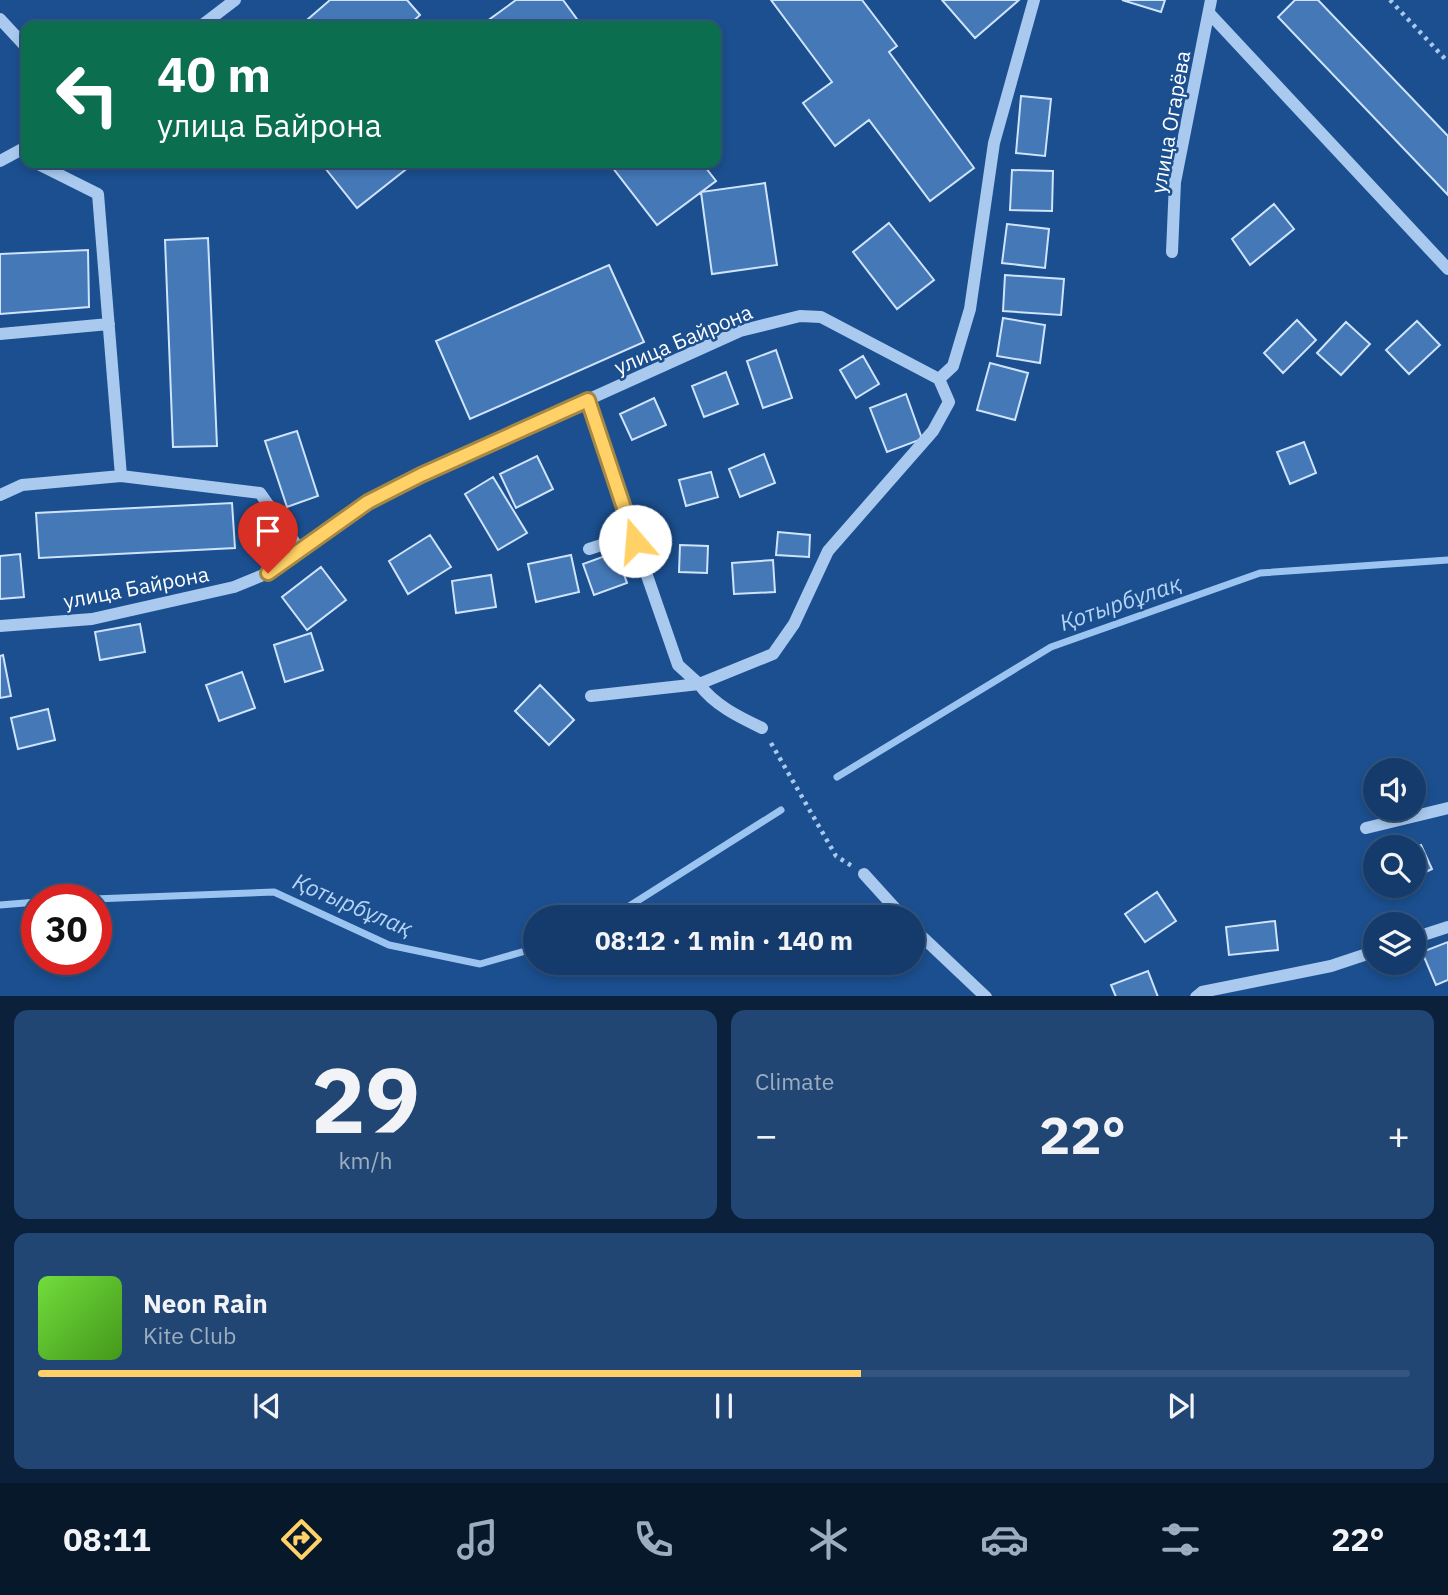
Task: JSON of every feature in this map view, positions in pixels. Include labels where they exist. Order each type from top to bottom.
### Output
[{"type":"street","points":[[208,21],[235,0]]},
{"type":"street","points":[[591,696],[699,684],[773,654],[794,625],[828,551],[933,431],[949,402],[939,379],[953,366],[970,309],[994,143],[1034,0]]},
{"type":"street","points":[[1210,6],[1448,269]]},
{"type":"street","name":"улица Огарёва","points":[[1172,252],[1175,182],[1210,6]]},
{"type":"street","points":[[0,19],[21,42]]},
{"type":"street","points":[[0,161],[21,154]]},
{"type":"street","points":[[46,168],[98,194],[121,476]]},
{"type":"street","name":"улица Байрона","points":[[0,626],[92,620],[234,587],[268,573],[368,502],[421,475],[740,331],[800,316],[821,317],[939,379]]},
{"type":"street","points":[[0,334],[109,324]]},
{"type":"street","points":[[588,400],[678,665],[706,694],[736,716],[762,728]]},
{"type":"street","points":[[0,495],[22,485],[121,476],[260,493],[300,550]]},
{"type":"street","points":[[589,549],[614,541],[635,541]]},
{"type":"street","points":[[1366,828],[1448,808]]},
{"type":"street","points":[[864,874],[892,905]]},
{"type":"street","points":[[1426,935],[1448,927]]},
{"type":"street","points":[[925,939],[986,996]]},
{"type":"street","points":[[1196,996],[1202,992],[1331,966],[1363,955]]},
{"type":"path","points":[[1390,0],[1448,62]]},
{"type":"path","points":[[762,728],[836,856],[864,874]]},
{"type":"building","points":[[330,0],[407,0],[420,15],[413,21],[306,21]]},
{"type":"building","points":[[516,0],[563,0],[578,21],[492,21],[490,19]]},
{"type":"building","points":[[771,0],[862,0],[897,46],[889,52],[974,168],[930,201],[869,120],[835,146],[803,103],[832,82]]},
{"type":"building","points":[[942,0],[1019,0],[975,38]]},
{"type":"building","points":[[1122,0],[1165,0],[1161,12]]},
{"type":"building","points":[[1295,0],[1318,0],[1448,136],[1448,195],[1278,17]]},
{"type":"building","points":[[1021,96],[1051,99],[1045,156],[1016,153]]},
{"type":"building","points":[[325,168],[408,168],[357,208]]},
{"type":"building","points":[[613,168],[706,168],[716,181],[657,225]]},
{"type":"building","points":[[1012,170],[1053,171],[1052,211],[1010,210]]},
{"type":"building","points":[[765,183],[777,265],[712,274],[701,192]]},
{"type":"building","points":[[1274,204],[1294,229],[1250,265],[1232,239]]},
{"type":"building","points":[[889,223],[934,280],[897,309],[853,252]]},
{"type":"building","points":[[1007,224],[1049,229],[1045,268],[1002,263]]},
{"type":"building","points":[[208,238],[217,446],[173,447],[165,240]]},
{"type":"building","points":[[88,250],[89,307],[0,314],[0,254]]},
{"type":"building","points":[[609,265],[644,342],[470,419],[436,341]]},
{"type":"building","points":[[1005,275],[1064,279],[1061,315],[1003,311]]},
{"type":"building","points":[[1003,318],[1045,325],[1040,363],[997,356]]},
{"type":"building","points":[[1297,320],[1316,340],[1283,373],[1264,353]]},
{"type":"building","points":[[1417,321],[1440,345],[1409,374],[1386,350]]},
{"type":"building","points":[[1346,322],[1370,344],[1341,375],[1317,353]]},
{"type":"building","points":[[776,350],[792,398],[763,408],[747,361]]},
{"type":"building","points":[[863,356],[879,384],[856,398],[840,370]]},
{"type":"building","points":[[990,363],[1028,373],[1015,420],[977,410]]},
{"type":"building","points":[[726,372],[738,404],[704,417],[692,386]]},
{"type":"building","points":[[906,394],[922,439],[887,452],[870,408]]},
{"type":"building","points":[[654,398],[666,425],[632,440],[620,414]]},
{"type":"building","points":[[297,431],[318,496],[287,507],[265,441]]},
{"type":"building","points":[[1304,442],[1316,473],[1290,484],[1277,452]]},
{"type":"building","points":[[764,454],[775,483],[740,497],[729,469]]},
{"type":"building","points":[[537,456],[553,489],[516,508],[500,474]]},
{"type":"building","points":[[711,472],[718,497],[686,506],[679,480]]},
{"type":"building","points":[[493,477],[527,533],[498,550],[465,494]]},
{"type":"building","points":[[232,503],[235,548],[39,558],[36,513]]},
{"type":"building","points":[[778,532],[810,535],[809,557],[776,555]]},
{"type":"building","points":[[430,535],[451,567],[408,594],[389,561]]},
{"type":"building","points":[[680,545],[708,546],[707,573],[679,572]]},
{"type":"building","points":[[616,552],[627,583],[594,595],[583,564]]},
{"type":"building","points":[[20,554],[24,597],[0,599],[0,556]]},
{"type":"building","points":[[571,555],[579,592],[536,602],[528,564]]},
{"type":"building","points":[[773,560],[775,592],[734,594],[732,563]]},
{"type":"building","points":[[321,567],[346,600],[307,630],[282,597]]},
{"type":"building","points":[[491,575],[496,607],[456,613],[452,581]]},
{"type":"building","points":[[140,624],[145,652],[100,660],[95,632]]},
{"type":"building","points":[[311,633],[323,670],[285,682],[274,645]]},
{"type":"building","points":[[3,655],[11,696],[0,698],[0,656]]},
{"type":"building","points":[[242,672],[255,708],[219,721],[206,685]]},
{"type":"building","points":[[540,685],[574,720],[549,745],[515,711]]},
{"type":"building","points":[[48,709],[55,740],[18,749],[11,718]]},
{"type":"building","points":[[1426,856],[1432,869],[1426,872]]},
{"type":"building","points":[[1157,892],[1176,921],[1145,942],[1125,914]]},
{"type":"building","points":[[1275,921],[1278,950],[1229,955],[1226,927]]},
{"type":"building","points":[[1448,942],[1448,980],[1436,985],[1426,961],[1426,950]]},
{"type":"building","points":[[1148,971],[1158,996],[1116,996],[1111,985]]},
{"type":"waterway","name":"Қотырбұлақ","points":[[837,777],[1051,647],[1260,573],[1448,560]]},
{"type":"waterway","name":"Қотырбұлақ","points":[[631,905],[781,810]]},
{"type":"waterway","name":"Қотырбұлақ","points":[[112,898],[274,892],[389,945],[480,964],[523,952]]},
{"type":"waterway","name":"Қотырбұлақ","points":[[0,905],[21,903]]},
{"type":"route","points":[[268,573],[368,502],[421,475],[588,400],[635,541]]}]
